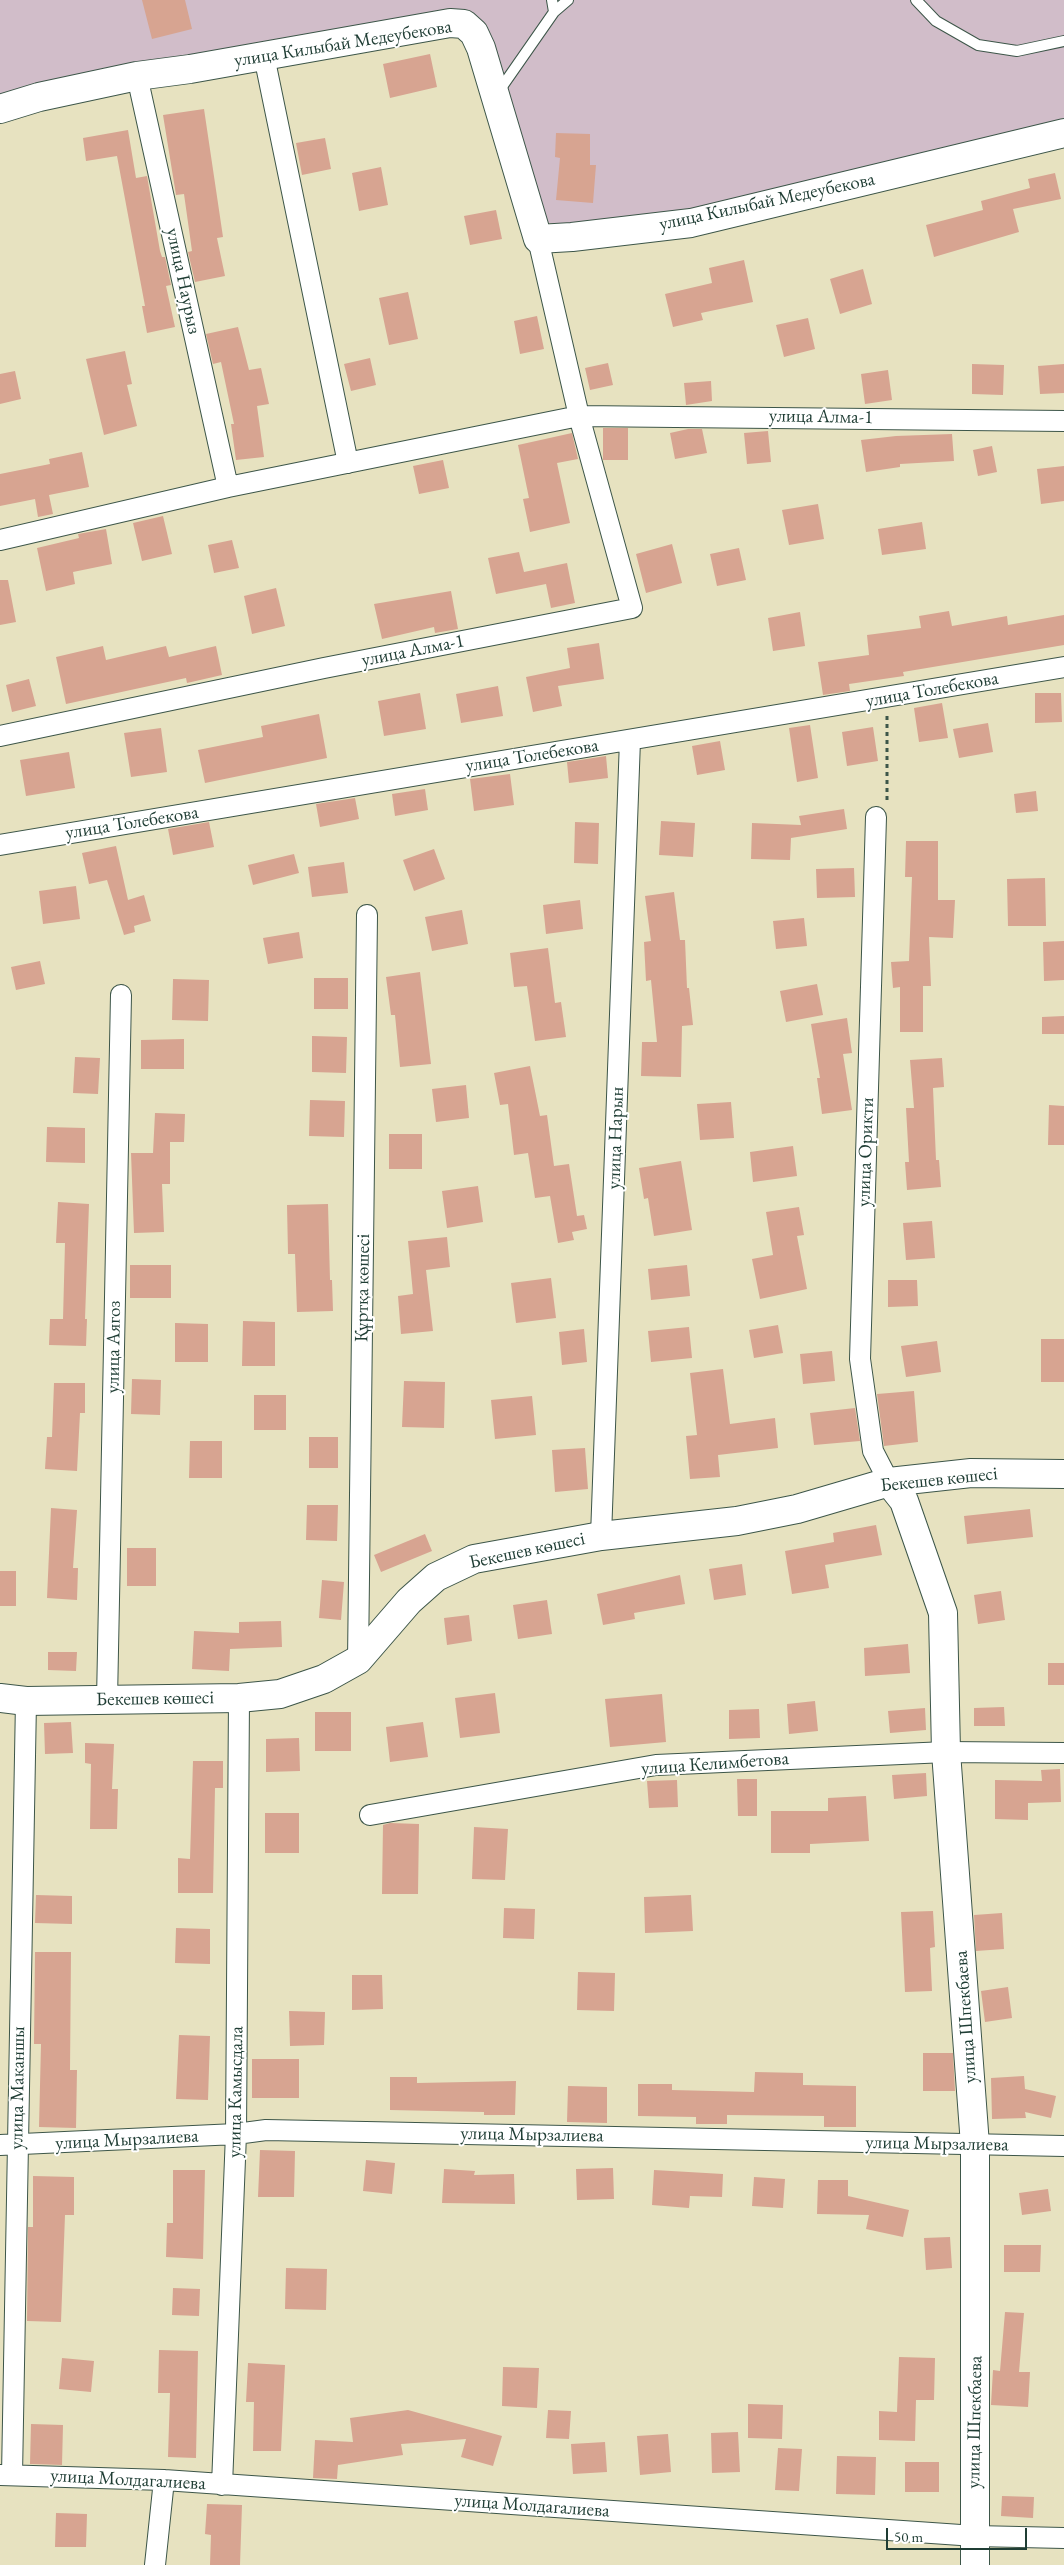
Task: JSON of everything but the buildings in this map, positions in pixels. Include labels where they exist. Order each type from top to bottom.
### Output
[{"type":"main road","name":"улица Килыбай Медеубекова","points":[[0,108],[39,97],[137,76],[190,69],[450,23],[464,24],[474,33],[481,48],[538,239],[691,223],[1064,133]]},
{"type":"main road","name":"Бекешев көшесі","points":[[13,1699],[239,1698],[280,1694],[324,1679],[358,1660],[409,1601],[436,1577],[474,1558],[601,1536],[737,1521],[797,1509],[889,1482],[970,1473],[1064,1474]]},
{"type":"main road","name":"улица Шпекбаева","points":[[889,1482],[904,1500],[943,1613],[946,1752],[975,2145],[975,2565]]},
{"type":"street","points":[[264,56],[348,463]]},
{"type":"street","name":"улица Наурыз","points":[[137,76],[228,487]]},
{"type":"street","name":"улица Алма-1","points":[[0,736],[324,668],[632,608],[579,416],[538,239]]},
{"type":"street","name":"улица Алма-1","points":[[0,540],[228,487],[579,416],[1064,421]]},
{"type":"street","name":"улица Толебекова","points":[[0,845],[1064,667]]},
{"type":"street","name":"улица Нарын","points":[[601,1536],[630,740]]},
{"type":"street","name":"улица Орикти","points":[[876,817],[860,1359],[873,1451],[889,1482]]},
{"type":"street","name":"Құртқа көшесі","points":[[358,1660],[367,915]]},
{"type":"street","name":"улица Аягоз","points":[[107,1700],[121,995]]},
{"type":"street","name":"улица Камысдала","points":[[222,2485],[236,2134],[239,1698]]},
{"type":"street","name":"улица Маканшы","points":[[6,2475],[13,1699]]},
{"type":"street","name":"улица Келимбетова","points":[[370,1815],[656,1764],[946,1752],[1064,1753]]},
{"type":"street","name":"улица Мырзалиева","points":[[8,2145],[236,2134],[276,2130],[1064,2146]]},
{"type":"street","name":"улица Молдагалиева","points":[[6,2475],[164,2480],[975,2536],[1064,2538]]},
{"type":"street","points":[[155,2565],[164,2480]]},
{"type":"lane","points":[[552,0],[554,12]]},
{"type":"lane","points":[[495,96],[554,12],[568,0]]},
{"type":"lane","points":[[916,0],[936,21],[978,45],[1017,51],[1064,41]]},
{"type":"path","points":[[876,817],[886,809],[888,748],[885,698]]},
{"type":"shaded area","points":[[0,0],[1064,0],[1064,119],[680,212],[566,227],[533,219],[458,10],[0,100]]}]
